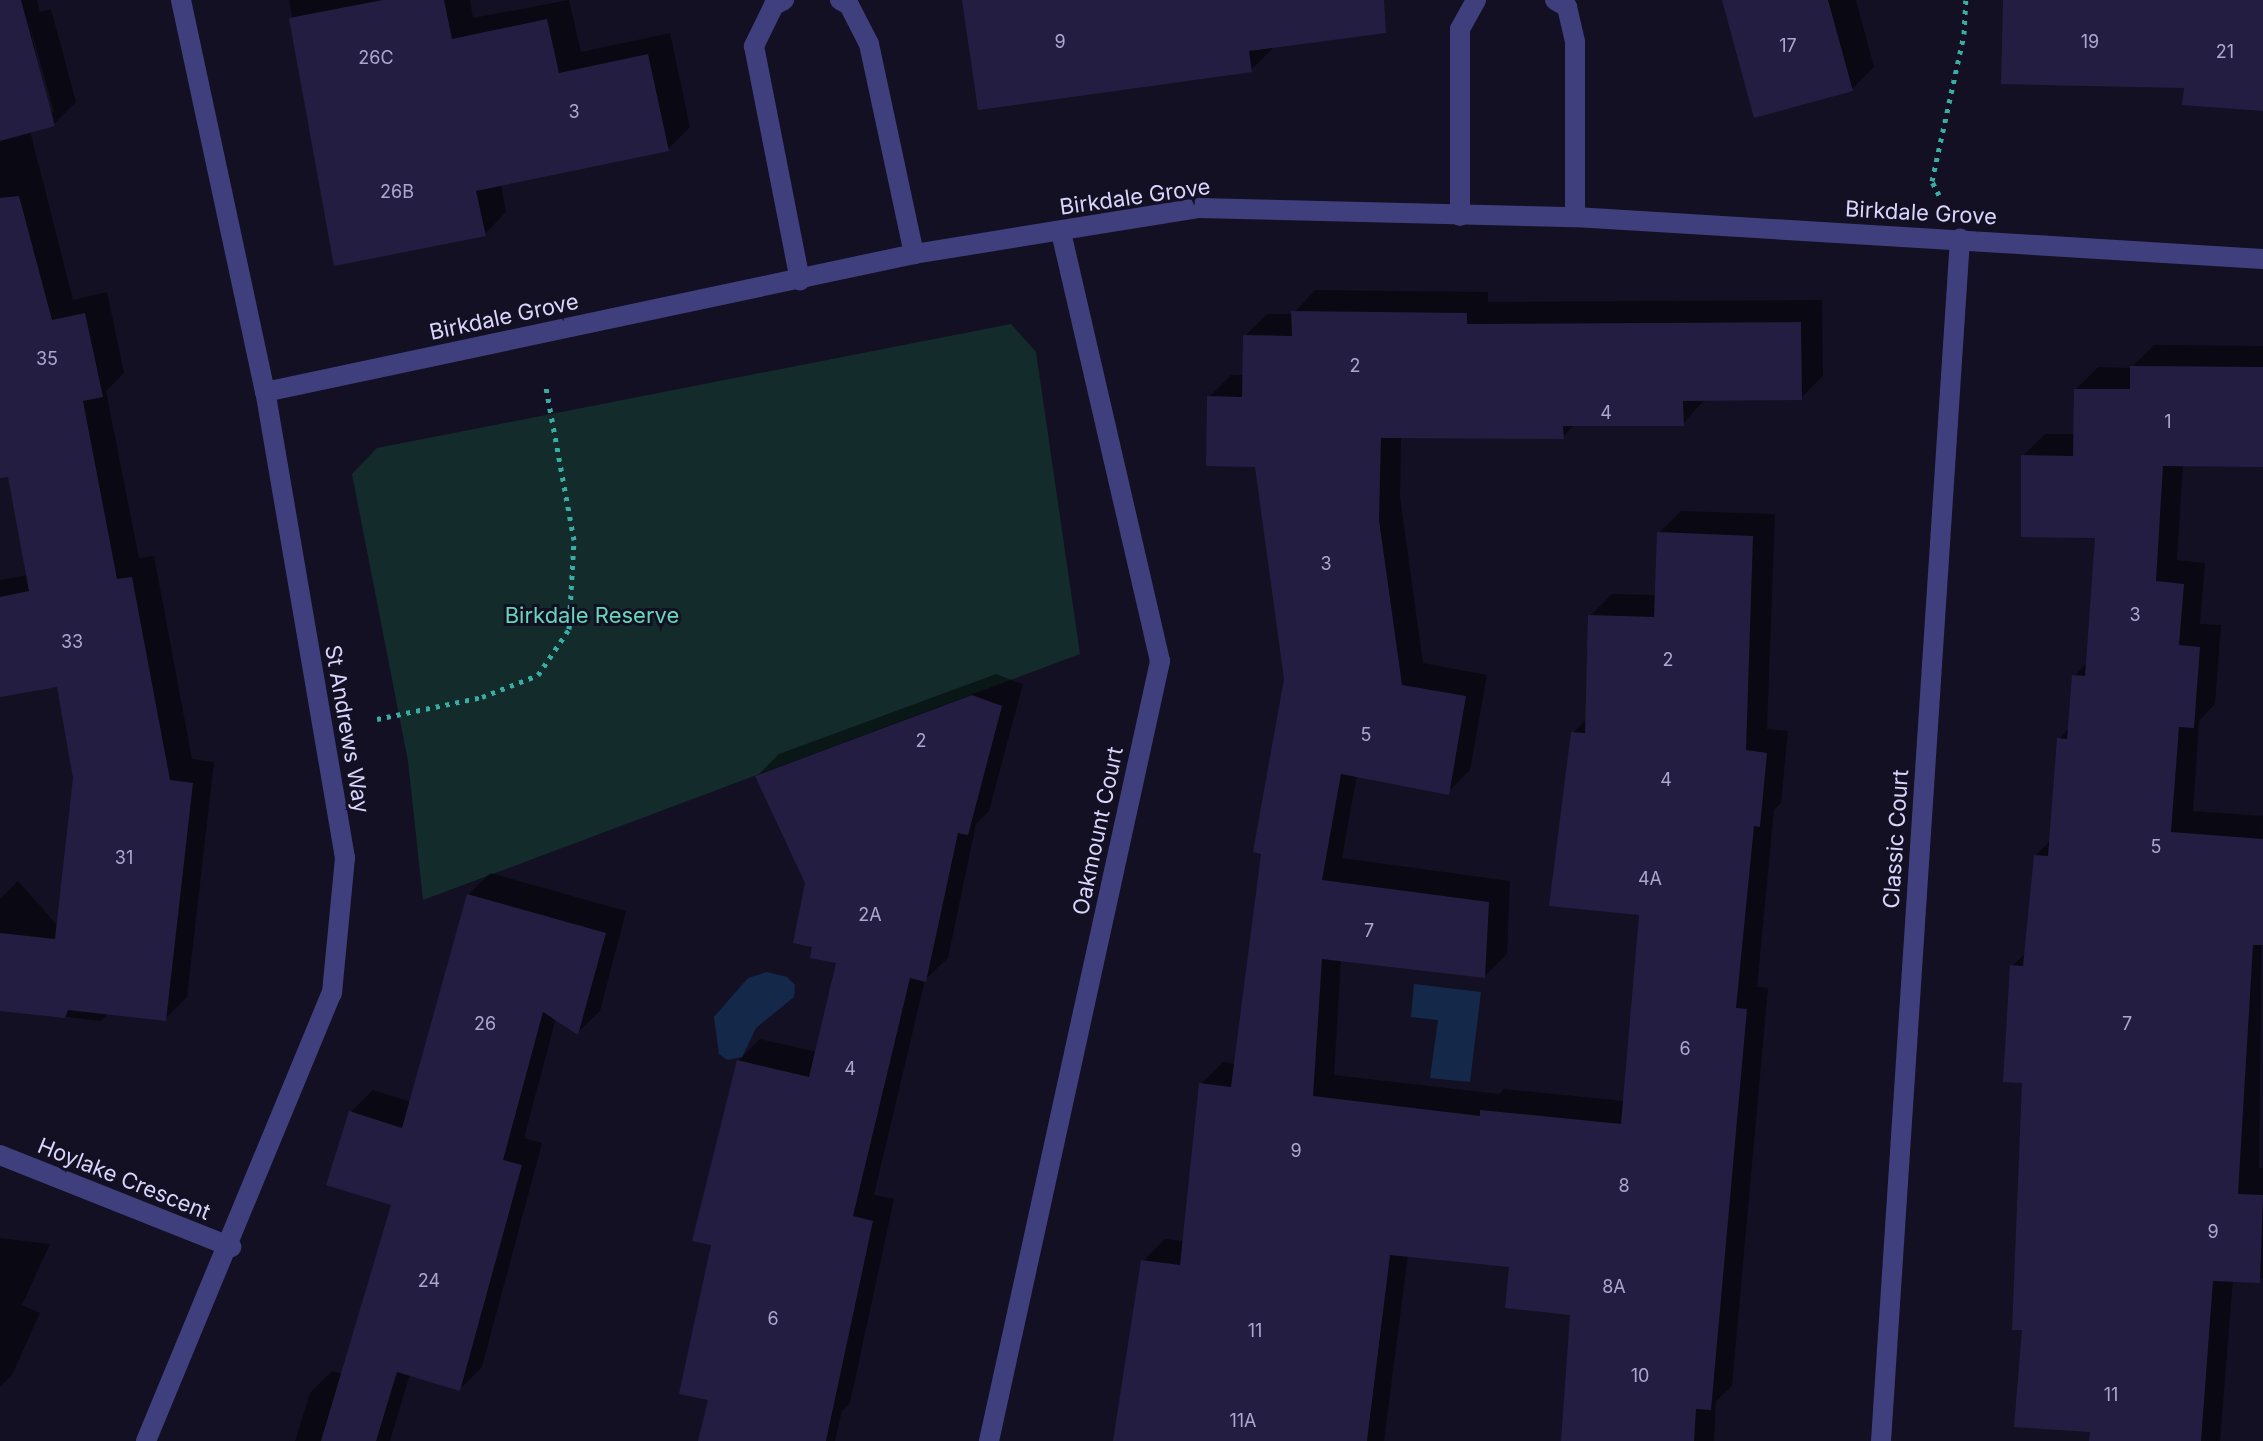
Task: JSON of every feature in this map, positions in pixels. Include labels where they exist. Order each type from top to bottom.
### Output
[{"type":"street","name":"St Andrews Way","points":[[146,1441],[231,1247],[332,993],[345,858],[265,392],[181,0]]},
{"type":"street","points":[[784,0],[774,5],[754,46],[800,281]]},
{"type":"street","points":[[840,0],[849,5],[869,44],[914,254]]},
{"type":"street","points":[[1460,216],[1460,29],[1476,0]]},
{"type":"street","points":[[1555,0],[1567,7],[1575,41],[1575,217]]},
{"type":"street","name":"Birkdale Grove","points":[[265,392],[800,281],[914,254],[1199,208],[1575,217],[2263,259]]},
{"type":"street","name":"Oakmount Court","points":[[989,1441],[1160,661],[1061,232]]},
{"type":"street","name":"Classic Court","points":[[1881,1441],[1960,239]]},
{"type":"street","name":"Hoylake Crescent","points":[[0,1155],[231,1247]]},
{"type":"path","points":[[1960,239],[1932,181],[1964,34],[1966,0]]},
{"type":"path","points":[[377,719],[482,697],[538,675],[569,629],[574,540],[546,388]]},
{"type":"green space","name":"Birkdale Reserve","points":[[1011,324],[1036,352],[1080,654],[423,900],[408,761],[352,474],[377,448]]},
{"type":"water","points":[[767,972],[787,977],[795,985],[794,997],[756,1028],[742,1057],[727,1060],[719,1054],[714,1017],[748,978]]},
{"type":"water","points":[[1414,984],[1481,992],[1470,1082],[1430,1078],[1438,1020],[1411,1017]]},
{"type":"building","points":[[0,0],[21,0],[55,126],[0,141]]},
{"type":"building","points":[[383,0],[444,0],[452,39],[547,19],[559,73],[648,54],[669,151],[476,191],[486,236],[334,266],[289,18]]},
{"type":"building","points":[[962,0],[1384,0],[1386,33],[1249,51],[1252,72],[978,110]]},
{"type":"building","points":[[1722,0],[1828,0],[1853,91],[1754,118]]},
{"type":"building","points":[[2003,0],[2263,0],[2263,111],[2182,105],[2184,88],[2001,84]]},
{"type":"building","points":[[19,196],[52,320],[85,313],[103,397],[83,401],[117,579],[132,577],[170,780],[193,783],[166,1021],[68,1010],[65,1018],[0,1011],[0,933],[55,939],[73,778],[57,687],[0,697],[0,597],[29,591],[8,477],[0,478],[0,198]]},
{"type":"building","points":[[1291,311],[1467,313],[1467,324],[1801,322],[1802,400],[1683,401],[1684,426],[1563,426],[1564,439],[1381,438],[1379,520],[1402,685],[1466,696],[1449,795],[1341,774],[1322,880],[1489,902],[1485,978],[1322,959],[1313,1096],[1480,1116],[1480,1110],[1621,1124],[1639,915],[1549,906],[1571,732],[1585,733],[1588,615],[1654,617],[1657,532],[1753,536],[1746,750],[1767,753],[1760,827],[1754,826],[1736,1008],[1747,1009],[1711,1410],[1696,1409],[1694,1441],[1561,1441],[1570,1315],[1505,1308],[1509,1267],[1390,1255],[1367,1441],[1113,1441],[1141,1260],[1180,1265],[1199,1083],[1231,1087],[1261,854],[1253,852],[1284,679],[1255,467],[1206,466],[1207,396],[1242,397],[1243,335],[1292,336]]},
{"type":"building","points":[[2130,366],[2263,367],[2263,467],[2163,466],[2156,581],[2184,584],[2179,645],[2200,647],[2194,728],[2179,727],[2171,832],[2263,839],[2263,945],[2253,945],[2238,1194],[2263,1195],[2260,1283],[2213,1281],[2201,1441],[2089,1441],[2090,1432],[2014,1427],[2022,1330],[2012,1330],[2022,1083],[2003,1082],[2010,965],[2023,966],[2034,855],[2048,856],[2057,738],[2067,739],[2072,675],[2085,676],[2095,538],[2021,537],[2021,455],[2073,456],[2074,389],[2130,389]]},
{"type":"building","points":[[972,695],[1002,706],[968,835],[958,833],[926,982],[910,978],[853,1216],[873,1221],[826,1441],[698,1441],[708,1400],[679,1394],[711,1245],[692,1241],[737,1060],[809,1077],[836,963],[810,958],[812,947],[793,943],[805,883],[755,776]]},
{"type":"building","points":[[467,894],[606,933],[578,1035],[543,1012],[503,1160],[522,1165],[460,1391],[397,1372],[376,1441],[321,1441],[391,1205],[326,1185],[349,1111],[402,1128]]}]
